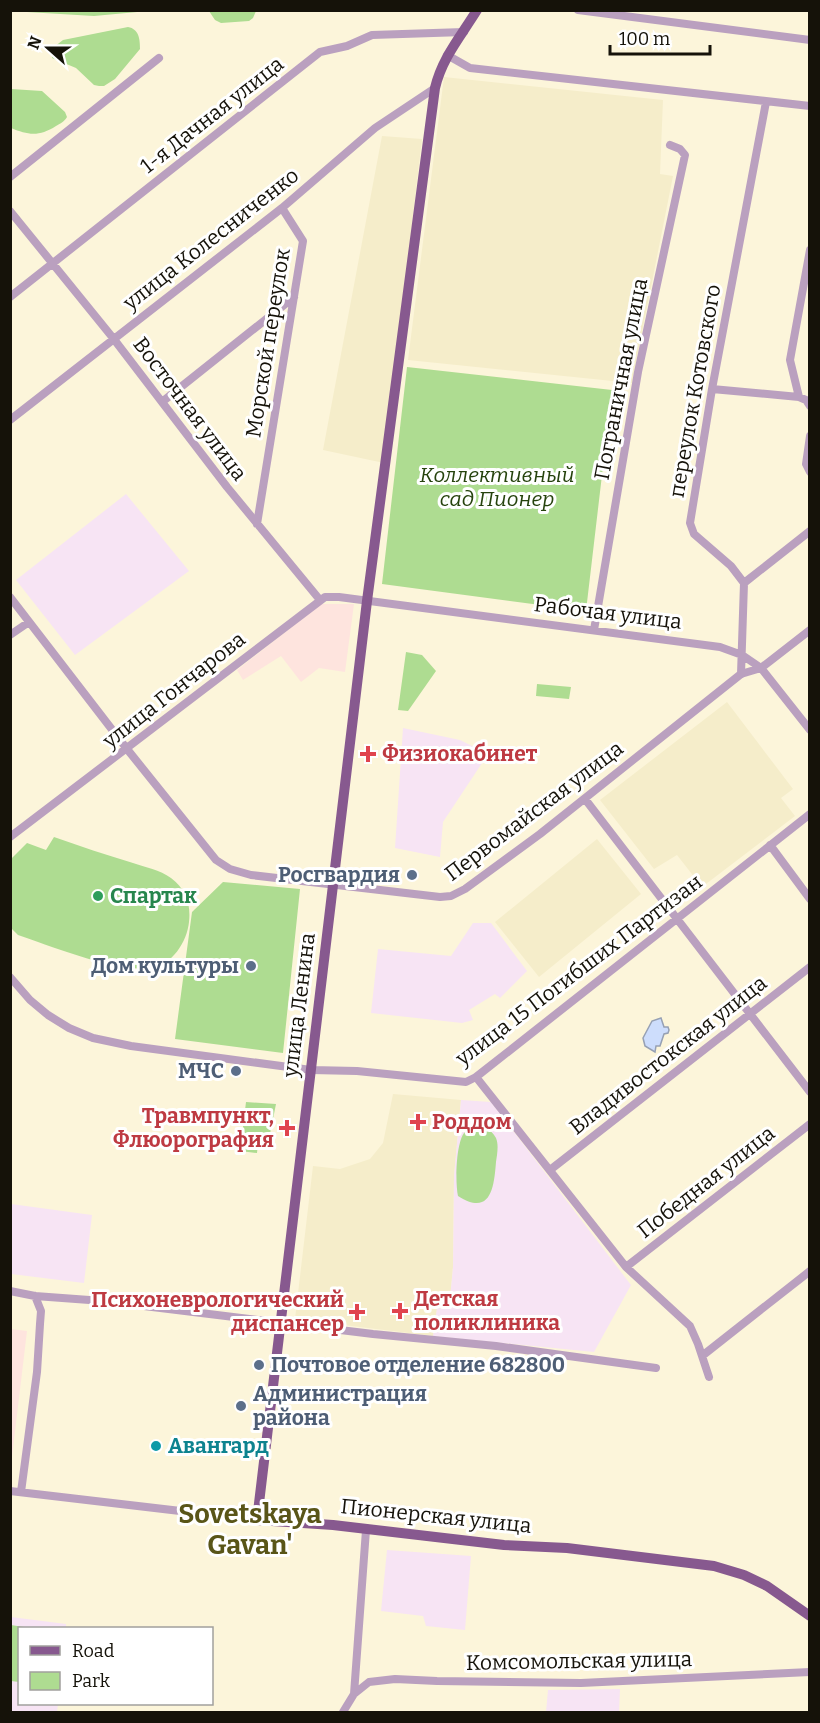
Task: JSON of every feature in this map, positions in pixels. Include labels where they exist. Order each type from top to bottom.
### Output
[{"type":"main road","name":"улица Ленина","points":[[256,1520],[367,601],[435,88],[447,55],[477,10]]},
{"type":"main road","name":"Пионерская улица","points":[[256,1520],[333,1525],[504,1545],[567,1548],[714,1566],[744,1575],[767,1586],[810,1616]]},
{"type":"street","points":[[578,10],[810,40]]},
{"type":"street","name":"1-я Дачная улица","points":[[10,297],[320,52],[347,46],[372,35],[464,32]]},
{"type":"street","points":[[447,55],[470,68],[810,106]]},
{"type":"street","points":[[10,177],[159,58]]},
{"type":"street","name":"улица Колесниченко","points":[[10,420],[282,208],[375,128],[435,88]]},
{"type":"street","name":"переулок Котовского","points":[[744,583],[731,566],[691,529],[690,523],[712,389],[766,102]]},
{"type":"street","name":"Пограничная улица","points":[[594,630],[638,372],[685,155],[680,149],[670,146]]},
{"type":"street","name":"Морской переулок","points":[[258,524],[303,241],[282,208]]},
{"type":"street","name":"Восточная улица","points":[[10,211],[320,600]]},
{"type":"street","points":[[799,396],[790,360],[810,250]]},
{"type":"street","points":[[162,402],[294,297]]},
{"type":"street","points":[[712,389],[799,396],[810,406]]},
{"type":"street","points":[[810,436],[806,464],[810,472]]},
{"type":"street","points":[[741,674],[744,583],[810,531]]},
{"type":"street","name":"Первомайская улица","points":[[10,597],[216,860],[231,869],[251,875],[440,897],[451,896],[465,889],[585,799],[741,674],[761,668],[810,630]]},
{"type":"street","points":[[320,600],[339,597],[367,601]]},
{"type":"street","name":"улица Гончарова","points":[[10,837],[320,600]]},
{"type":"street","name":"Рабочая улица","points":[[367,601],[720,646],[742,655],[761,668],[808,726]]},
{"type":"street","points":[[10,635],[29,621]]},
{"type":"street","points":[[585,799],[810,1092]]},
{"type":"street","name":"улица 15 Погибших Партизан","points":[[10,977],[30,1000],[69,1028],[93,1038],[131,1047],[310,1070],[357,1071],[466,1082],[476,1077],[810,814]]},
{"type":"street","points":[[770,845],[810,900]]},
{"type":"street","name":"Владивостокская улица","points":[[550,1170],[810,967]]},
{"type":"street","points":[[476,1077],[626,1267],[690,1326],[709,1377]]},
{"type":"street","name":"Победная улица","points":[[626,1267],[810,1124]]},
{"type":"street","points":[[702,1356],[810,1271]]},
{"type":"street","points":[[10,1291],[34,1296],[103,1300],[380,1335],[496,1346],[656,1368]]},
{"type":"street","points":[[21,1492],[37,1372],[41,1311],[34,1296]]},
{"type":"street","name":"Пионерская улица","points":[[10,1491],[256,1520]]},
{"type":"street","points":[[343,1713],[354,1694],[366,1530]]},
{"type":"street","name":"Комсомольская улица","points":[[354,1694],[369,1682],[394,1679],[581,1683],[810,1672]]},
{"type":"shaded area","points":[[444,77],[663,100],[660,174],[673,176],[632,383],[408,360]]},
{"type":"shaded area","points":[[382,136],[422,139],[384,463],[323,450]]},
{"type":"shaded area","points":[[126,494],[189,571],[75,655],[16,580]]},
{"type":"shaded area","points":[[321,604],[354,604],[345,672],[319,668],[301,682],[281,656],[243,680],[237,670]]},
{"type":"shaded area","points":[[727,702],[793,789],[781,798],[795,816],[702,887],[677,855],[654,869],[600,800]]},
{"type":"shaded area","points":[[403,728],[460,740],[488,754],[443,822],[440,857],[395,848]]},
{"type":"shaded area","points":[[597,839],[641,894],[539,977],[495,922]]},
{"type":"shaded area","points":[[473,923],[491,923],[527,971],[500,998],[495,994],[469,1010],[473,1020],[462,1023],[371,1013],[378,949],[451,956]]},
{"type":"shaded area","points":[[393,1094],[461,1100],[454,1176],[453,1267],[449,1310],[437,1309],[433,1336],[295,1319],[313,1166],[340,1169],[370,1159],[383,1143]]},
{"type":"shaded area","points":[[461,1100],[491,1102],[631,1285],[594,1352],[433,1336],[437,1308],[449,1309],[453,1267],[454,1176]]},
{"type":"shaded area","points":[[11,1204],[92,1215],[84,1283],[11,1274]]},
{"type":"shaded area","points":[[10,1329],[27,1331],[11,1465]]},
{"type":"shaded area","points":[[387,1550],[471,1556],[465,1630],[426,1626],[423,1616],[381,1611]]},
{"type":"shaded area","points":[[11,1617],[66,1624],[66,1627],[18,1627],[18,1705],[58,1705],[57,1712],[11,1712]]},
{"type":"shaded area","points":[[620,1689],[619,1712],[546,1712],[548,1690]]},
{"type":"green space","points":[[11,10],[148,11],[94,16]]},
{"type":"green space","points":[[209,11],[256,11],[249,21],[221,23],[215,20]]},
{"type":"green space","points":[[128,27],[137,32],[140,49],[115,79],[104,86],[94,85],[76,68],[52,58],[54,47],[63,40]]},
{"type":"green space","points":[[11,89],[42,91],[65,112],[67,117],[50,130],[39,133],[28,133],[11,128]]},
{"type":"green space","name":"Коллективный сад Пионер","points":[[407,367],[612,390],[586,611],[382,584]]},
{"type":"green space","points":[[406,652],[422,655],[436,671],[408,711],[398,710]]},
{"type":"green space","points":[[537,684],[571,687],[569,699],[536,696]]},
{"type":"green space","name":"Спартак","points":[[54,837],[157,871],[176,882],[186,897],[189,915],[188,930],[182,945],[172,957],[159,966],[151,968],[103,963],[18,935],[11,928],[11,859],[27,843],[46,850]]},
{"type":"green space","points":[[223,882],[300,889],[283,1053],[175,1039],[192,912]]},
{"type":"green space","points":[[246,1102],[276,1104],[268,1144],[258,1143],[257,1153],[240,1151]]},
{"type":"green space","points":[[472,1127],[489,1130],[496,1138],[498,1150],[492,1189],[484,1201],[478,1203],[469,1202],[458,1196],[457,1190],[459,1146],[464,1133]]},
{"type":"green space","points":[[11,1625],[24,1627],[18,1627],[18,1682],[11,1681]]},
{"type":"water","points":[[661,1018],[664,1027],[668,1027],[669,1030],[664,1034],[660,1046],[656,1046],[655,1052],[645,1046],[643,1038],[652,1021]]},
{"type":"place","name":"Физиокабинет","points":[[368,754]]},
{"type":"place","name":"Росгвардия","points":[[412,875]]},
{"type":"place","name":"Спартак","points":[[98,896]]},
{"type":"place","name":"Дом культуры","points":[[251,966]]},
{"type":"place","name":"МЧС","points":[[236,1071]]},
{"type":"place","name":"Роддом","points":[[418,1122]]},
{"type":"place","name":"Травмпункт, Флюорография","points":[[287,1128]]},
{"type":"place","name":"Детская поликлиника","points":[[400,1311]]},
{"type":"place","name":"Психоневрологический диспансер","points":[[357,1312]]},
{"type":"place","name":"Почтовое отделение 682800","points":[[259,1365]]},
{"type":"place","name":"Администрация района","points":[[241,1406]]},
{"type":"place","name":"Авангард","points":[[156,1446]]},
{"type":"district","name":"Sovetskaya Gavan'","points":[[250,1530]]}]
